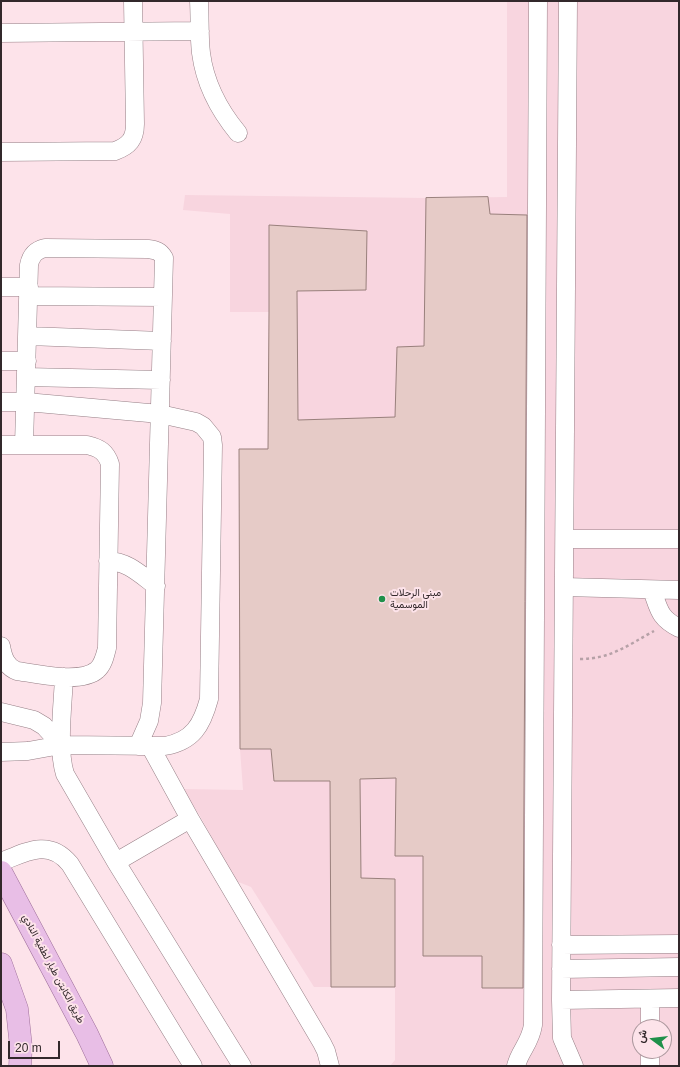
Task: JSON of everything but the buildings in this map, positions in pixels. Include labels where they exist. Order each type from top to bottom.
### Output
[{"type":"main road","name":"طريق الكابتن طيار لطفية النادي","points":[[1,872],[87,1034],[102,1066]]},
{"type":"main road","points":[[1,964],[17,1009],[21,1047],[20,1066]]},
{"type":"lane","points":[[1,152],[116,151],[128,145],[135,132],[133,1]]},
{"type":"lane","points":[[199,1],[201,53],[208,83],[221,110],[238,133]]},
{"type":"lane","points":[[516,1066],[518,1059],[528,1044],[533,1025],[538,1]]},
{"type":"lane","points":[[568,1],[561,1000],[562,1038],[574,1066]]},
{"type":"lane","points":[[1,33],[200,31]]},
{"type":"lane","points":[[24,445],[30,259],[33,254],[41,249],[148,248],[161,253],[164,258],[156,586],[152,702],[149,721],[144,735],[144,746],[190,818],[322,1043],[330,1066]]},
{"type":"lane","points":[[1,287],[29,292],[163,296]]},
{"type":"lane","points":[[28,336],[162,341]]},
{"type":"lane","points":[[1,361],[27,369],[161,380]]},
{"type":"lane","points":[[1,402],[26,402],[160,414],[196,422],[203,426],[212,437],[213,445],[209,699],[201,721],[196,729],[188,737],[177,743],[165,746],[61,745],[28,751],[1,752]]},
{"type":"lane","points":[[1,445],[88,445],[103,451],[110,464],[107,648],[105,656],[97,670],[83,676],[64,677],[17,671],[6,662],[3,657],[1,646]]},
{"type":"lane","points":[[565,539],[679,539]]},
{"type":"lane","points":[[108,560],[120,562],[126,565],[156,586]]},
{"type":"lane","points":[[564,588],[679,590]]},
{"type":"lane","points":[[652,590],[661,614],[674,625]]},
{"type":"lane","points":[[64,677],[61,745],[65,774],[116,862],[242,1066]]},
{"type":"lane","points":[[1,712],[34,720],[44,726],[61,745]]},
{"type":"lane","points":[[116,862],[190,818]]},
{"type":"lane","points":[[1,862],[38,848],[55,851],[63,856],[70,864],[193,1066]]},
{"type":"lane","points":[[621,968],[622,944]]},
{"type":"lane","points":[[561,945],[679,944]]},
{"type":"lane","points":[[561,969],[679,967]]},
{"type":"lane","points":[[561,1000],[679,998]]},
{"type":"lane","points":[[650,999],[650,1019]]},
{"type":"path","points":[[564,659],[595,659],[611,655],[674,625]]},
{"type":"shaded area","points":[[507,1],[679,1],[679,1066],[390,1066],[395,1060],[395,987],[314,987],[251,887],[236,881],[199,814],[182,789],[243,790],[240,749],[239,449],[268,448],[269,312],[230,312],[230,214],[183,210],[185,195],[426,198],[507,197]]},
{"type":"place","name":"مبنى الرحلات الموسمية","points":[[382,599]]}]
